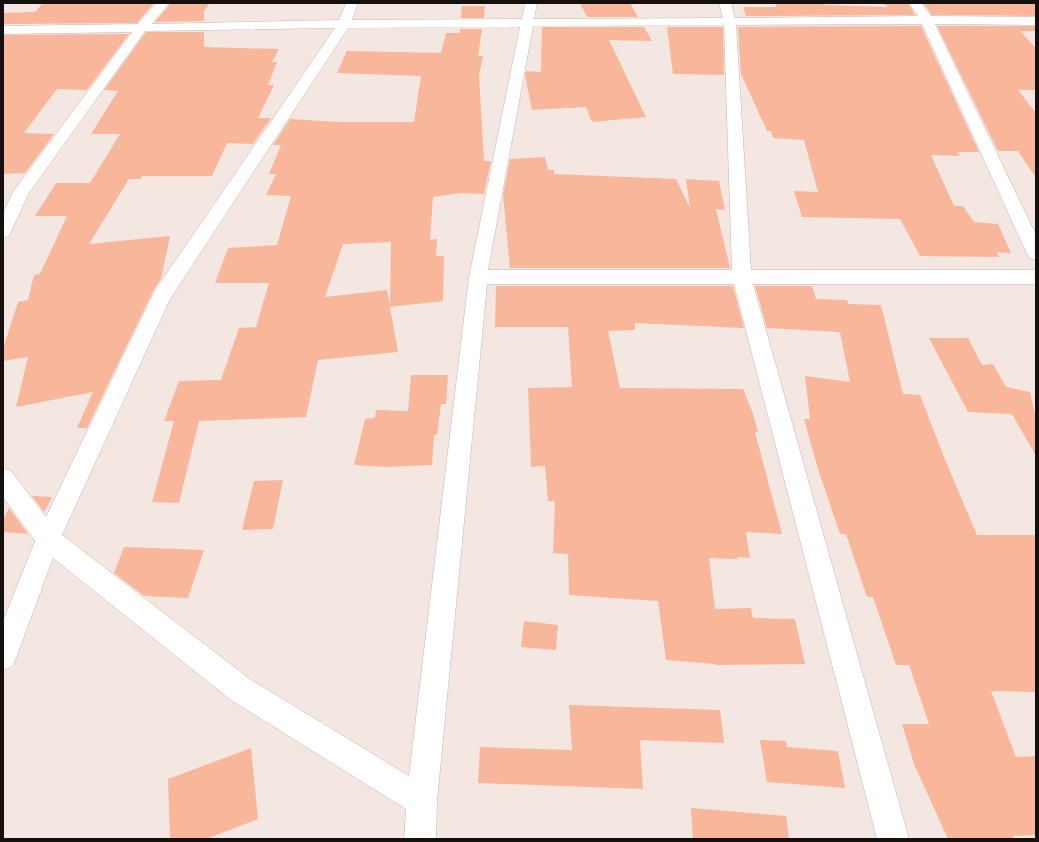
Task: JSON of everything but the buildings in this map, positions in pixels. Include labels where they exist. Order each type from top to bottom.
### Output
[{"type":"street","points":[[3,232],[21,192],[141,28],[163,3]]},
{"type":"street","points":[[3,656],[48,539],[161,297],[344,24],[352,3]]},
{"type":"street","points":[[915,3],[927,20],[1036,254]]},
{"type":"street","points":[[3,30],[344,24],[529,13],[727,13],[927,20],[1036,21]]},
{"type":"street","points":[[420,839],[422,801],[478,277],[529,13]]},
{"type":"street","points":[[727,13],[742,278],[893,839]]},
{"type":"street","points":[[478,277],[1036,277]]},
{"type":"street","points":[[3,478],[48,539],[240,690],[422,801]]}]
